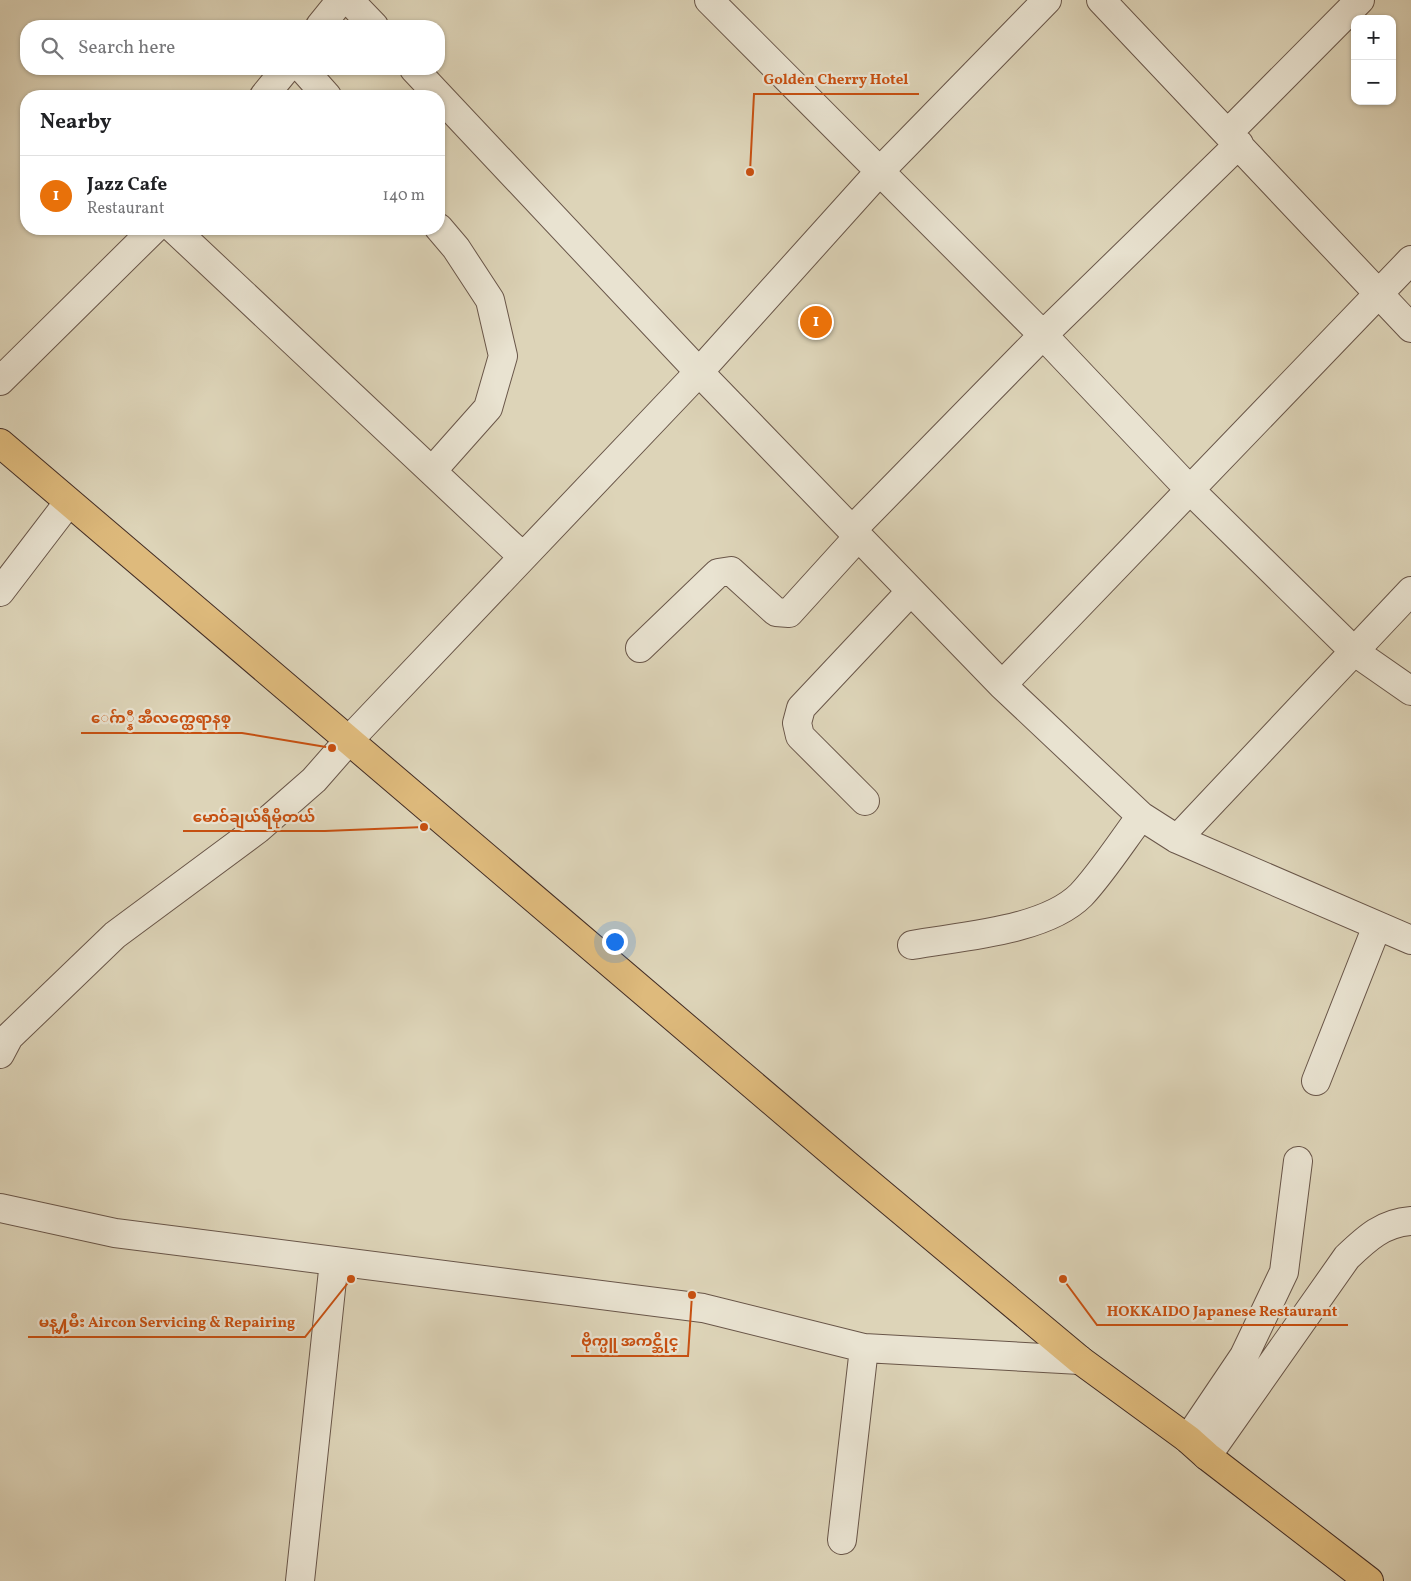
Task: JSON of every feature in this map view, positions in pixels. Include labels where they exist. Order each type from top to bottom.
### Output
[{"type":"main road","points":[[0,443],[68,503],[350,739],[847,1165],[1080,1360],[1198,1448],[1369,1581]]},
{"type":"street","points":[[325,20],[341,0]]},
{"type":"street","points":[[349,0],[368,20]]},
{"type":"street","points":[[709,0],[1043,335],[1189,488],[1355,652],[1411,691]]},
{"type":"street","points":[[3,1040],[114,935],[258,829],[314,780],[350,739],[522,556],[699,372],[879,172],[1047,0]]},
{"type":"street","points":[[1101,0],[1411,328]]},
{"type":"street","points":[[640,648],[718,573],[731,571],[776,612],[789,613],[855,533],[1233,138],[1360,0]]},
{"type":"street","points":[[269,90],[281,75]]},
{"type":"street","points":[[308,75],[322,90]]},
{"type":"street","points":[[420,75],[434,90]]},
{"type":"street","points":[[445,101],[699,372],[1002,685],[1141,816],[1177,839],[1411,940]]},
{"type":"street","points":[[0,381],[148,235]]},
{"type":"street","points":[[180,235],[522,556]]},
{"type":"street","points":[[432,471],[488,408],[503,356],[490,300],[456,248],[445,235]]},
{"type":"street","points":[[1002,685],[1189,488],[1411,260]]},
{"type":"street","points":[[0,592],[68,503]]},
{"type":"street","points":[[865,801],[800,736],[796,723],[801,708],[911,591]]},
{"type":"street","points":[[1177,839],[1411,592]]},
{"type":"street","points":[[912,945],[1019,926],[1056,914],[1081,895],[1141,816]]},
{"type":"street","points":[[1316,1081],[1377,926]]},
{"type":"street","points":[[1198,1448],[1284,1272],[1298,1161]]},
{"type":"street","points":[[0,1208],[115,1233],[703,1308],[864,1348],[1080,1360]]},
{"type":"street","points":[[1198,1448],[1347,1257],[1372,1233],[1396,1222],[1411,1221]]},
{"type":"street","points":[[300,1581],[334,1261]]},
{"type":"street","points":[[842,1540],[864,1348]]},
{"type":"place","name":"Golden Cherry Hotel","points":[[750,172]]},
{"type":"place","name":"Jazz Cafe","points":[[816,322]]},
{"type":"place","name":"ေဂ်ာ္နီ အီလက္ထေရာနစ္","points":[[332,748]]},
{"type":"place","name":"မောဝ်ချယ်ရီမိုတယ်","points":[[424,827]]},
{"type":"place","name":"မန္႔မီး Aircon Servicing & Repairing","points":[[351,1279]]},
{"type":"place","name":"HOKKAIDO Japanese Restaurant","points":[[1063,1279]]},
{"type":"place","name":"ဗိုက္ပူ အကင္ဆိုင္","points":[[692,1295]]}]
